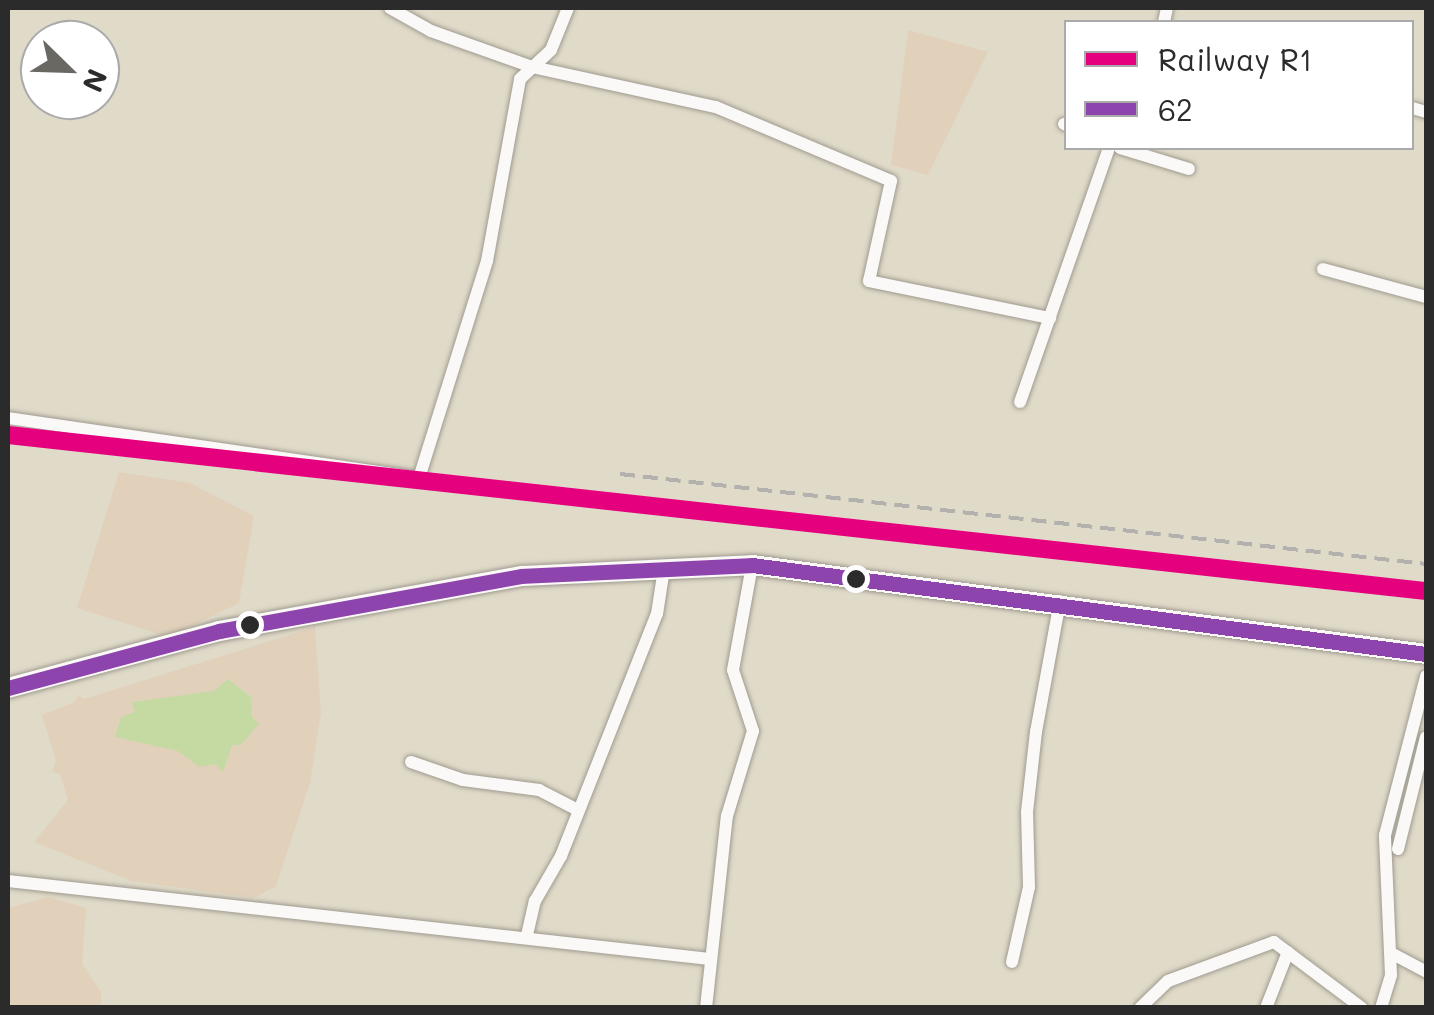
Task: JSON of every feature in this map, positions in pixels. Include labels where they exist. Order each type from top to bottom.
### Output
[{"type":"main road","points":[[8,688],[219,631],[522,576],[752,565],[1060,601],[1426,654]]},
{"type":"street","points":[[390,8],[431,32],[532,68],[716,107],[891,182],[869,281],[1050,318]]},
{"type":"street","points":[[8,418],[419,478],[487,261],[520,79],[551,50],[568,8]]},
{"type":"street","points":[[1020,402],[1108,150]]},
{"type":"street","points":[[1127,150],[1189,169]]},
{"type":"street","points":[[1323,269],[1426,297]]},
{"type":"street","points":[[706,1008],[727,816],[753,731],[733,670],[752,565]]},
{"type":"street","points":[[527,936],[535,901],[578,810],[657,614],[664,569]]},
{"type":"street","points":[[1012,962],[1029,886],[1027,812],[1036,732],[1060,601]]},
{"type":"street","points":[[1381,1008],[1391,953],[1385,836],[1426,676]]},
{"type":"street","points":[[1398,849],[1426,737]]},
{"type":"street","points":[[411,762],[463,780],[539,790],[578,810]]},
{"type":"street","points":[[8,882],[710,959]]},
{"type":"street","points":[[1140,1008],[1168,981],[1274,942],[1362,1008]]},
{"type":"street","points":[[1266,1008],[1288,952]]},
{"type":"street","points":[[1391,953],[1426,972]]},
{"type":"shaded area","points":[[908,30],[988,52],[928,175],[891,165]]},
{"type":"shaded area","points":[[119,472],[190,483],[254,516],[239,603],[168,637],[77,608]]},
{"type":"shaded area","points":[[315,627],[321,713],[310,783],[276,886],[254,898],[131,881],[34,842],[68,800],[60,774],[52,772],[56,761],[42,715],[75,702],[78,695],[84,699]]},
{"type":"shaded area","points":[[48,897],[86,908],[82,964],[101,992],[101,1007],[8,1007],[9,908]]},
{"type":"green space","points":[[228,679],[251,697],[252,717],[259,723],[241,745],[232,745],[223,772],[215,764],[199,767],[178,751],[115,737],[121,717],[135,712],[132,702],[214,691]]},
{"type":"railway","points":[[620,474],[1426,564]]},
{"type":"rail line","name":"R1","points":[[8,435],[1426,591]]},
{"type":"transit line","name":"62","points":[[8,688],[219,631],[522,576],[752,565],[1426,654]]}]
